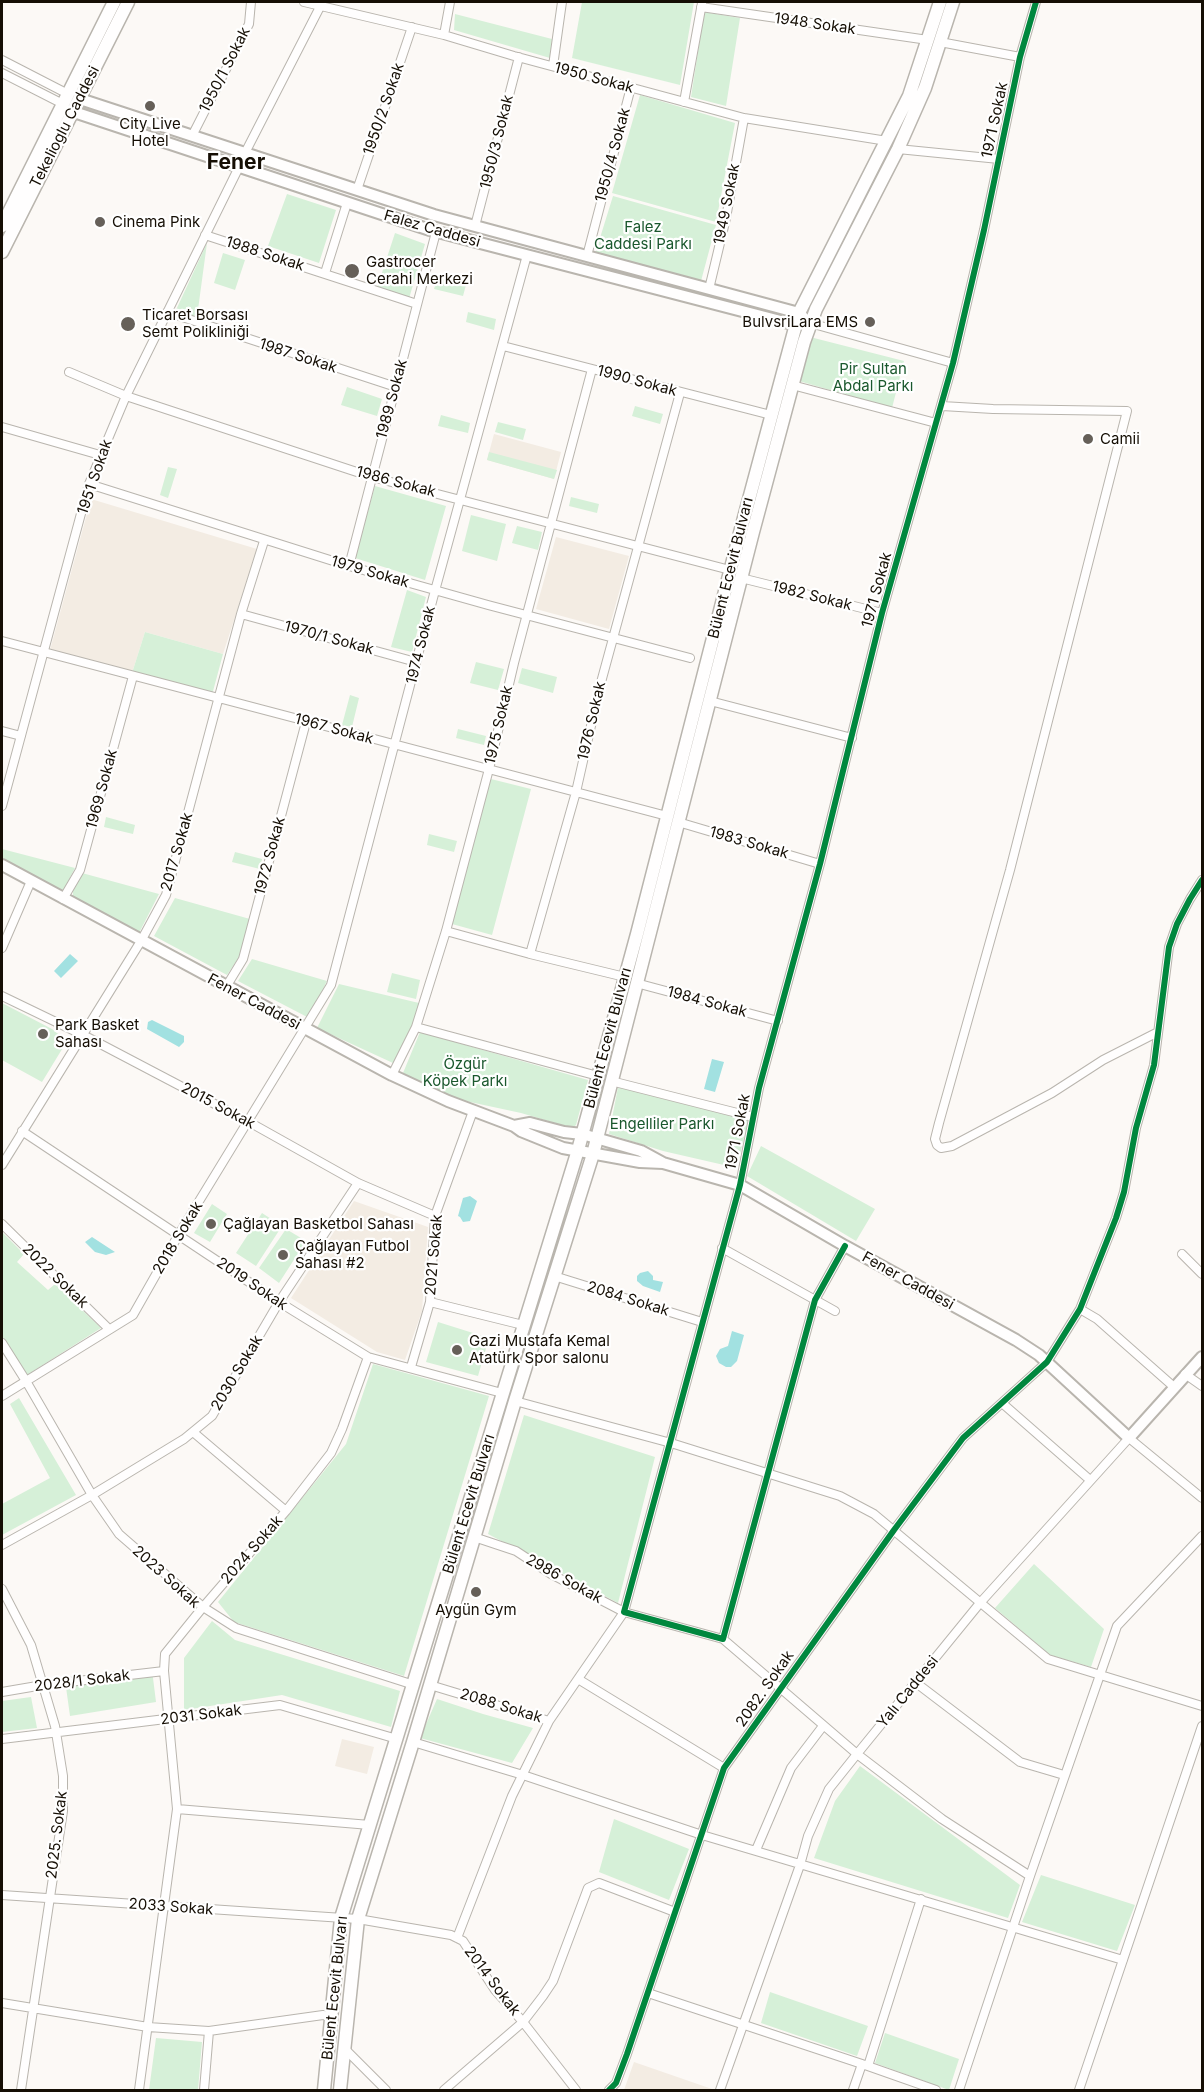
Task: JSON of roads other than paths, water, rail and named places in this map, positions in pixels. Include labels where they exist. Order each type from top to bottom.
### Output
[{"type":"main road","name":"Tekelioglu Caddesi","points":[[2,226],[114,2]]},
{"type":"main road","name":"Tekelioglu Caddesi","points":[[2,252],[128,2]]},
{"type":"main road","name":"Bülent Ecevit Bulvarı","points":[[672,819],[710,701],[810,323],[898,149],[925,88],[940,2]]},
{"type":"main road","name":"Bülent Ecevit Bulvarı","points":[[340,2091],[358,1919],[478,1538],[515,1401],[593,1154],[611,1081],[631,980],[672,819],[730,570],[797,319],[887,141],[953,2]]},
{"type":"main road","name":"Bülent Ecevit Bulvarı","points":[[324,2091],[341,1918],[578,1150],[598,1076],[631,980]]},
{"type":"street","name":"1950/1 Sokak","points":[[192,136],[249,24],[251,2]]},
{"type":"street","name":"1950 Sokak","points":[[304,2],[322,3],[744,118],[887,141]]},
{"type":"street","points":[[444,36],[450,2]]},
{"type":"street","points":[[553,66],[562,2]]},
{"type":"street","name":"1971 Sokak","points":[[624,1612],[740,1185],[753,1117],[820,864],[882,614],[942,406],[1020,57],[1036,2]]},
{"type":"street","points":[[239,167],[322,3]]},
{"type":"street","points":[[684,102],[702,4]]},
{"type":"street","name":"1948 Sokak","points":[[702,4],[1020,57]]},
{"type":"street","name":"1950/2 Sokak","points":[[357,190],[412,27]]},
{"type":"street","name":"1950/3 Sokak","points":[[475,226],[519,57]]},
{"type":"street","points":[[2,60],[65,99]]},
{"type":"street","points":[[2,73],[65,99]]},
{"type":"street","name":"1950/4 Sokak","points":[[587,256],[631,87]]},
{"type":"street","name":"Falez Caddesi","points":[[80,99],[434,215],[709,289],[797,319]]},
{"type":"street","name":"Falez Caddesi","points":[[74,112],[436,232],[797,319]]},
{"type":"street","name":"1949 Sokak","points":[[709,289],[726,218],[744,118]]},
{"type":"street","points":[[898,149],[999,159]]},
{"type":"street","name":"1951 Sokak","points":[[2,806],[89,484],[126,396],[239,167]]},
{"type":"street","name":"1988 Sokak","points":[[325,273],[347,202]]},
{"type":"street","name":"1989 Sokak","points":[[349,566],[436,232]]},
{"type":"street","name":"1988 Sokak","points":[[205,235],[417,304]]},
{"type":"street","points":[[527,255],[530,241]]},
{"type":"street","name":"1974 Sokak","points":[[304,1029],[332,985],[435,590],[527,255]]},
{"type":"street","name":"1987 Sokak","points":[[168,312],[396,387]]},
{"type":"street","points":[[797,319],[953,363]]},
{"type":"street","name":"1990 Sokak","points":[[503,346],[771,415]]},
{"type":"street","name":"1975 Sokak","points":[[392,1075],[416,1027],[446,932],[592,369]]},
{"type":"street","name":"1986 Sokak","points":[[69,372],[126,396],[372,477],[730,570]]},
{"type":"street","points":[[792,385],[936,423]]},
{"type":"street","name":"1976 Sokak","points":[[530,954],[576,792],[613,639],[680,393]]},
{"type":"street","points":[[942,406],[993,410],[1127,411],[1010,870],[939,1123],[935,1139],[937,1145],[941,1148],[952,1146],[1052,1093],[1103,1060],[1158,1032]]},
{"type":"street","points":[[2,427],[100,455]]},
{"type":"street","name":"1979 Sokak","points":[[89,484],[349,566],[690,658]]},
{"type":"street","name":"2017 Sokak","points":[[2,1164],[141,941],[166,895],[241,614],[264,541]]},
{"type":"street","name":"1982 Sokak","points":[[741,578],[882,614]]},
{"type":"street","name":"1970/1 Sokak","points":[[241,614],[416,662]]},
{"type":"street","name":"1967 Sokak","points":[[2,641],[672,819]]},
{"type":"street","name":"1969 Sokak","points":[[63,899],[80,870],[134,676]]},
{"type":"street","points":[[710,701],[852,738]]},
{"type":"street","name":"1972 Sokak","points":[[226,987],[243,958],[306,722]]},
{"type":"street","points":[[2,731],[21,736]]},
{"type":"street","name":"1983 Sokak","points":[[672,819],[820,864]]},
{"type":"street","name":"Fener Caddesi","points":[[2,865],[392,1075],[563,1148],[640,1162],[663,1163]]},
{"type":"street","name":"2082. Sokak","points":[[609,2091],[616,2083],[648,1993],[723,1768],[963,1438],[1047,1362],[1080,1309],[1124,1192],[1136,1128],[1154,1065],[1169,947],[1177,924],[1203,880]]},
{"type":"street","points":[[2,948],[31,881]]},
{"type":"street","points":[[446,932],[631,980]]},
{"type":"street","name":"1984 Sokak","points":[[631,980],[778,1021]]},
{"type":"street","name":"2015 Sokak","points":[[2,996],[83,1035],[249,1122],[358,1183],[435,1216]]},
{"type":"street","points":[[416,1027],[598,1076]]},
{"type":"street","name":"2018 Sokak","points":[[2,1396],[133,1315],[179,1234],[304,1029]]},
{"type":"street","points":[[611,1081],[753,1117]]},
{"type":"street","name":"2021 Sokak","points":[[411,1367],[430,1302],[435,1216],[473,1111]]},
{"type":"street","name":"Fener Caddesi","points":[[514,1126],[530,1123],[582,1134],[640,1151],[663,1163],[740,1185],[1016,1340],[1047,1362],[1129,1438]]},
{"type":"street","name":"2019 Sokak","points":[[22,1131],[279,1302],[368,1357],[502,1393]]},
{"type":"street","name":"2030 Sokak","points":[[2,1545],[92,1495],[184,1439],[212,1416],[279,1302],[358,1183]]},
{"type":"street","name":"2022 Sokak","points":[[2,1224],[109,1329]]},
{"type":"street","points":[[845,1246],[814,1300],[723,1639],[856,1754],[942,1820],[1030,1876]]},
{"type":"street","points":[[722,1248],[835,1311]]},
{"type":"street","points":[[1182,1254],[1203,1274]]},
{"type":"street","name":"2084 Sokak","points":[[554,1276],[702,1322]]},
{"type":"street","points":[[430,1302],[523,1325]]},
{"type":"street","points":[[1080,1309],[1097,1319],[1173,1387]]},
{"type":"street","name":"2023 Sokak","points":[[2,1343],[92,1495],[118,1534],[203,1607],[165,1654],[164,1671],[177,1809],[139,2091]]},
{"type":"street","name":"2024 Sokak","points":[[203,1607],[286,1511],[331,1453],[368,1357]]},
{"type":"street","name":"Yalı Caddesi","points":[[720,2091],[800,1865],[808,1836],[829,1789],[981,1603],[1173,1387],[1203,1358]]},
{"type":"street","points":[[1185,1374],[1203,1386]]},
{"type":"street","points":[[515,1401],[670,1443],[840,1496],[874,1514],[1048,1659],[1203,1706]]},
{"type":"street","points":[[1002,1403],[1090,1480]]},
{"type":"street","points":[[193,1432],[286,1511]]},
{"type":"street","points":[[1129,1438],[1203,1498]]},
{"type":"street","points":[[959,2091],[1116,1626],[1203,1536]]},
{"type":"street","name":"2986 Sokak","points":[[478,1538],[516,1551],[551,1574],[624,1612],[723,1639]]},
{"type":"street","name":"2025. Sokak","points":[[2,1589],[31,1645],[56,1734],[63,1776],[63,1811],[21,2091]]},
{"type":"street","points":[[203,1607],[236,1628],[414,1685]]},
{"type":"street","points":[[549,1721],[624,1612]]},
{"type":"street","name":"2028/1 Sokak","points":[[2,1692],[164,1671]]},
{"type":"street","points":[[578,1679],[723,1768]]},
{"type":"street","points":[[915,1682],[1020,1762],[1064,1775]]},
{"type":"street","name":"2088 Sokak","points":[[430,1685],[549,1721],[512,1796],[457,1938]]},
{"type":"street","name":"2031 Sokak","points":[[2,1739],[280,1706],[397,1739]]},
{"type":"street","points":[[756,1850],[791,1768],[823,1726]]},
{"type":"street","points":[[1078,2091],[1203,1726]]},
{"type":"street","points":[[414,1742],[523,1774],[702,1835],[1123,1960]]},
{"type":"street","points":[[177,1809],[370,1825]]},
{"type":"street","points":[[444,2091],[523,2022],[554,1982],[588,1888],[599,1883],[675,1912]]},
{"type":"street","name":"2033 Sokak","points":[[2,1894],[341,1918]]},
{"type":"street","points":[[853,2091],[865,2065],[921,1899]]},
{"type":"street","name":"2014 Sokak","points":[[341,1918],[451,1935],[463,1941],[495,1990],[523,2022],[576,2091]]},
{"type":"street","points":[[648,1993],[936,2091]]},
{"type":"street","points":[[2,2003],[148,2027],[209,2031],[323,2015],[330,2016]]},
{"type":"street","points":[[204,2091],[209,2031]]},
{"type":"street","points":[[344,2048],[386,2091]]},
{"type":"water","points":[[70,954],[78,961],[61,978],[54,971]]},
{"type":"water","points":[[152,1020],[184,1036],[184,1042],[179,1047],[147,1029],[148,1022]]},
{"type":"water","points":[[712,1059],[724,1062],[715,1092],[704,1089]]},
{"type":"water","points":[[470,1196],[477,1201],[470,1221],[463,1222],[458,1216],[463,1198]]},
{"type":"water","points":[[92,1237],[115,1252],[106,1255],[95,1252],[85,1242]]},
{"type":"water","points":[[648,1271],[653,1276],[653,1280],[663,1282],[660,1292],[643,1286],[637,1281],[640,1273]]},
{"type":"water","points":[[732,1331],[744,1335],[737,1361],[731,1367],[726,1367],[719,1363],[716,1356],[720,1349],[728,1346]]},
{"type":"place","name":"City Live Hotel","points":[[150,106]]},
{"type":"place","name":"Cinema Pink","points":[[100,222]]},
{"type":"place","name":"Gastrocer Cerahi Merkezi","points":[[352,271]]},
{"type":"place","name":"BulvsriLara EMS","points":[[870,322]]},
{"type":"place","name":"Ticaret Borsası Semt Polikliniği","points":[[128,324]]},
{"type":"place","name":"Camii","points":[[1088,439]]},
{"type":"place","name":"Park Basket Sahası","points":[[43,1034]]},
{"type":"place","name":"Çağlayan Basketbol Sahası","points":[[211,1224]]},
{"type":"place","name":"Çağlayan Futbol Sahası #2","points":[[283,1255]]},
{"type":"place","name":"Gazi Mustafa Kemal Atatürk Spor salonu","points":[[457,1350]]},
{"type":"place","name":"Aygün Gym","points":[[476,1592]]},
{"type":"district","name":"Fener","points":[[236,163]]},
{"type":"park label","name":"Falez Caddesi Parkı","points":[[643,236]]},
{"type":"park label","name":"Pir Sultan Abdal Parkı","points":[[873,378]]},
{"type":"park label","name":"Özgür Köpek Parkı","points":[[465,1072]]},
{"type":"park label","name":"Engelliler Parkı","points":[[662,1124]]}]
